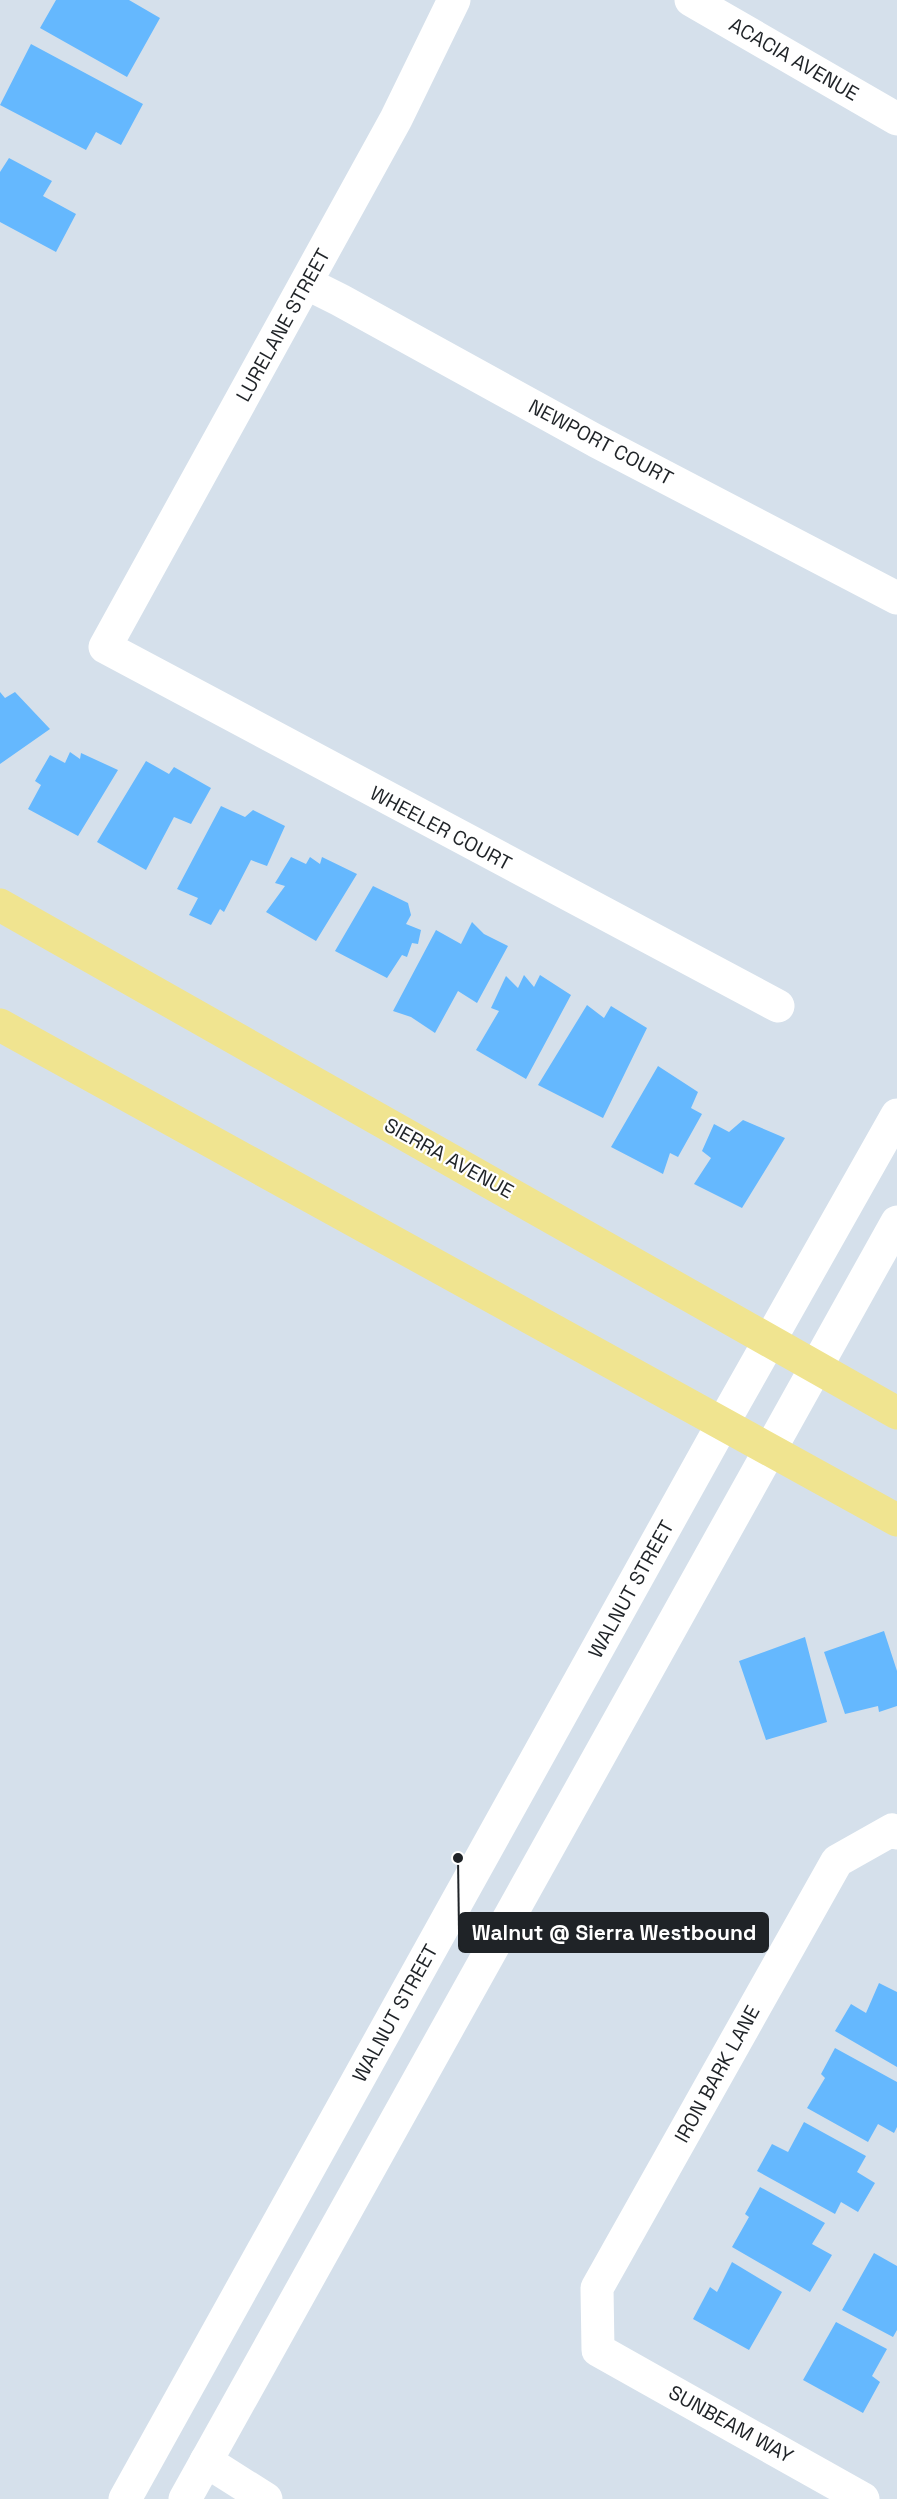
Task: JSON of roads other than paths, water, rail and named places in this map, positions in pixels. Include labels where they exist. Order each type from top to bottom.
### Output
[{"type":"main road","name":"SIERRA AVENUE","points":[[0,905],[771,1339],[897,1413]]},
{"type":"main road","points":[[0,1025],[897,1520]]},
{"type":"street","name":"LURELANE STREET","points":[[105,647],[396,119],[454,0]]},
{"type":"street","name":"ACACIA AVENUE","points":[[691,0],[897,118]]},
{"type":"street","name":"NEWPORT COURT","points":[[306,283],[351,305],[596,441],[897,598]]},
{"type":"street","name":"WHEELER COURT","points":[[105,647],[778,1006]]},
{"type":"street","name":"WALNUT STREET","points":[[125,2499],[723,1423],[897,1115]]},
{"type":"street","points":[[186,2499],[897,1222]]},
{"type":"street","name":"IRON BARK LANE","points":[[598,2349],[597,2288],[837,1861],[895,1832]]},
{"type":"street","name":"SUNBEAM WAY","points":[[598,2349],[863,2499]]},
{"type":"street","points":[[206,2461],[266,2499]]},
{"type":"place","name":"Walnut @ Sierra Westbound","points":[[458,1858]]}]
